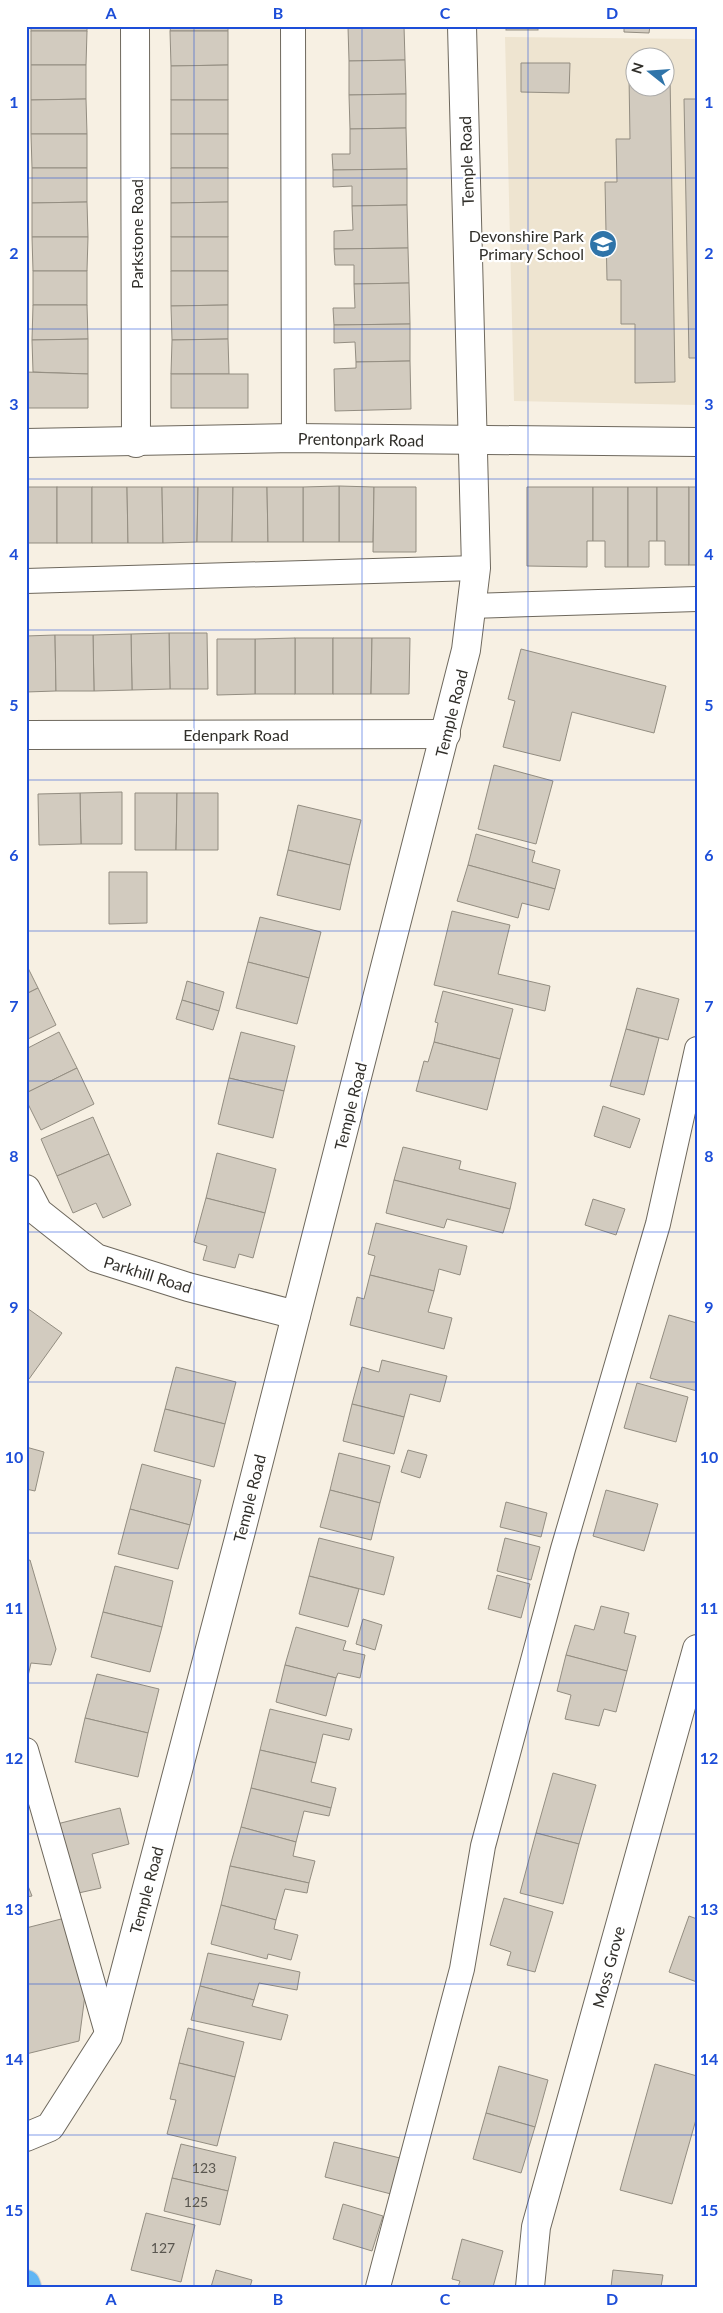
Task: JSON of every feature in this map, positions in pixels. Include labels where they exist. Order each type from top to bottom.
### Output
[{"type":"street","name":"Parkstone Road","points":[[135,26],[136,442]]},
{"type":"street","name":"Temple Road","points":[[26,2137],[50,2127],[108,2036],[296,1315],[466,650],[476,568],[462,26]]},
{"type":"street","name":"Prentonpark Road","points":[[26,443],[294,438],[697,442]]},
{"type":"street","name":"Edenpark Road","points":[[26,734],[446,734]]},
{"type":"street","name":"Parkhill Road","points":[[26,1189],[38,1212],[96,1258],[188,1287],[296,1315]]},
{"type":"street","name":"Moss Grove","points":[[530,2287],[536,2227],[697,1649]]},
{"type":"lane","points":[[292,26],[294,438]]},
{"type":"lane","points":[[26,581],[476,568]]},
{"type":"lane","points":[[472,606],[697,599]]},
{"type":"lane","points":[[378,2287],[462,1969],[483,1846],[563,1550],[658,1224],[697,1049]]},
{"type":"lane","points":[[26,1750],[108,2036]]},
{"type":"shaded area","name":"Devonshire Park Primary School","points":[[505,37],[697,39],[697,405],[514,401]]},
{"type":"building","points":[[31,26],[87,26],[87,31],[31,31]]},
{"type":"building","points":[[171,26],[228,26],[228,31],[170,31]]},
{"type":"building","points":[[404,26],[405,60],[349,61],[348,27]]},
{"type":"building","points":[[506,26],[538,26],[538,30],[506,30]]},
{"type":"building","points":[[624,26],[650,26],[649,33],[624,32]]},
{"type":"building","points":[[31,31],[87,31],[86,65],[31,65]]},
{"type":"building","points":[[170,31],[228,31],[228,65],[171,66]]},
{"type":"building","points":[[405,60],[406,94],[349,95],[349,61]]},
{"type":"building","points":[[521,63],[570,63],[569,93],[521,92]]},
{"type":"building","points":[[31,65],[86,65],[86,99],[31,100]]},
{"type":"building","points":[[228,65],[228,100],[171,100],[171,66]]},
{"type":"building","points":[[406,94],[406,128],[350,129],[349,95]]},
{"type":"building","points":[[629,98],[670,98],[675,382],[635,383],[635,324],[621,324],[621,280],[607,280],[605,182],[617,182],[616,139],[630,139]]},
{"type":"building","points":[[86,99],[87,134],[31,134],[31,100]]},
{"type":"building","points":[[684,99],[697,99],[697,358],[689,358]]},
{"type":"building","points":[[171,100],[228,100],[228,134],[171,134]]},
{"type":"building","points":[[406,128],[407,169],[333,170],[332,154],[350,154],[350,129]]},
{"type":"building","points":[[31,134],[87,134],[87,168],[32,168]]},
{"type":"building","points":[[171,134],[228,134],[228,168],[171,168]]},
{"type":"building","points":[[32,168],[87,168],[87,202],[32,203]]},
{"type":"building","points":[[171,168],[228,168],[228,202],[171,203]]},
{"type":"building","points":[[407,169],[407,205],[352,206],[352,186],[333,187],[333,170]]},
{"type":"building","points":[[87,202],[88,237],[32,237],[32,203]]},
{"type":"building","points":[[228,202],[228,237],[171,237],[171,203]]},
{"type":"building","points":[[407,205],[408,248],[334,249],[334,231],[353,230],[352,206]]},
{"type":"building","points":[[32,237],[88,237],[87,271],[33,271]]},
{"type":"building","points":[[171,237],[228,237],[228,271],[171,271]]},
{"type":"building","points":[[408,248],[409,283],[354,284],[354,265],[335,265],[334,249]]},
{"type":"building","points":[[33,271],[87,271],[87,305],[33,305]]},
{"type":"building","points":[[171,271],[228,271],[228,305],[171,306]]},
{"type":"building","points":[[409,283],[410,324],[334,325],[333,308],[355,308],[354,284]]},
{"type":"building","points":[[33,305],[87,305],[88,339],[32,340]]},
{"type":"building","points":[[228,305],[228,339],[172,340],[171,306]]},
{"type":"building","points":[[410,324],[410,361],[356,362],[355,342],[334,343],[334,325]]},
{"type":"building","points":[[88,339],[88,374],[33,372],[32,340]]},
{"type":"building","points":[[228,339],[229,374],[171,374],[172,340]]},
{"type":"building","points":[[410,361],[411,409],[335,411],[334,369],[356,368],[356,362]]},
{"type":"building","points":[[26,372],[88,374],[88,408],[26,408]]},
{"type":"building","points":[[171,374],[248,374],[248,408],[171,408]]},
{"type":"building","points":[[339,486],[374,487],[373,542],[339,542]]},
{"type":"building","points":[[339,486],[339,542],[303,542],[303,487]]},
{"type":"building","points":[[26,487],[57,487],[57,543],[26,543]]},
{"type":"building","points":[[57,487],[92,487],[92,543],[57,543]]},
{"type":"building","points":[[92,487],[127,487],[128,543],[92,543]]},
{"type":"building","points":[[127,487],[162,487],[163,543],[128,543]]},
{"type":"building","points":[[162,487],[198,487],[197,542],[163,543]]},
{"type":"building","points":[[198,487],[233,487],[232,542],[197,542]]},
{"type":"building","points":[[233,487],[267,487],[268,542],[232,542]]},
{"type":"building","points":[[267,487],[303,487],[303,542],[268,542]]},
{"type":"building","points":[[374,487],[416,487],[416,552],[373,552]]},
{"type":"building","points":[[527,487],[593,487],[593,541],[587,541],[587,567],[527,566]]},
{"type":"building","points":[[593,487],[628,487],[628,567],[605,567],[605,541],[593,541]]},
{"type":"building","points":[[628,487],[657,487],[657,541],[649,541],[649,567],[628,567]]},
{"type":"building","points":[[657,487],[689,487],[689,565],[665,565],[665,541],[657,541]]},
{"type":"building","points":[[689,487],[697,487],[697,565],[689,565]]},
{"type":"building","points":[[169,633],[207,633],[208,689],[170,689]]},
{"type":"building","points":[[169,633],[170,689],[132,690],[131,634]]},
{"type":"building","points":[[131,634],[132,690],[94,691],[93,635]]},
{"type":"building","points":[[55,635],[56,691],[26,692],[26,636]]},
{"type":"building","points":[[55,635],[93,635],[94,691],[56,691]]},
{"type":"building","points":[[295,638],[333,638],[333,694],[295,694]]},
{"type":"building","points":[[295,638],[295,694],[255,694],[255,639]]},
{"type":"building","points":[[333,638],[372,638],[371,694],[333,694]]},
{"type":"building","points":[[372,638],[410,638],[409,694],[371,694]]},
{"type":"building","points":[[217,639],[255,639],[255,694],[217,695]]},
{"type":"building","points":[[521,649],[666,686],[654,733],[572,712],[560,761],[503,747],[515,701],[508,699]]},
{"type":"building","points":[[494,765],[553,781],[536,844],[478,829]]},
{"type":"building","points":[[122,792],[122,844],[81,844],[80,793]]},
{"type":"building","points":[[80,793],[81,844],[39,845],[38,794]]},
{"type":"building","points":[[135,793],[177,793],[176,850],[135,850]]},
{"type":"building","points":[[177,793],[218,793],[218,850],[176,850]]},
{"type":"building","points":[[298,805],[361,820],[350,865],[288,850]]},
{"type":"building","points":[[476,834],[535,851],[532,862],[560,870],[555,889],[468,865]]},
{"type":"building","points":[[288,850],[350,865],[340,910],[277,895]]},
{"type":"building","points":[[468,865],[555,889],[549,910],[522,903],[518,918],[457,901]]},
{"type":"building","points":[[109,872],[147,872],[147,923],[109,924]]},
{"type":"building","points":[[452,911],[510,925],[498,974],[550,986],[545,1011],[434,985]]},
{"type":"building","points":[[260,917],[321,932],[309,978],[248,962]]},
{"type":"building","points":[[248,962],[309,978],[297,1024],[236,1008]]},
{"type":"building","points":[[26,964],[38,988],[26,994]]},
{"type":"building","points":[[187,981],[224,992],[219,1011],[182,1000]]},
{"type":"building","points":[[38,988],[56,1025],[26,1040],[26,994]]},
{"type":"building","points":[[637,988],[679,999],[668,1040],[626,1029]]},
{"type":"building","points":[[443,991],[513,1009],[500,1059],[434,1042],[438,1023],[435,1022]]},
{"type":"building","points":[[182,1000],[219,1011],[213,1030],[176,1019]]},
{"type":"building","points":[[626,1029],[659,1038],[644,1095],[610,1086]]},
{"type":"building","points":[[59,1032],[77,1068],[26,1093],[26,1049]]},
{"type":"building","points":[[241,1032],[295,1046],[284,1091],[229,1078]]},
{"type":"building","points":[[434,1042],[500,1059],[487,1110],[416,1091],[424,1061],[428,1062]]},
{"type":"building","points":[[77,1068],[94,1104],[41,1130],[26,1100],[26,1093]]},
{"type":"building","points":[[229,1078],[284,1091],[273,1138],[218,1124]]},
{"type":"building","points":[[603,1106],[640,1119],[630,1148],[594,1136]]},
{"type":"building","points":[[93,1117],[109,1154],[57,1176],[41,1139]]},
{"type":"building","points":[[403,1147],[461,1161],[459,1169],[516,1183],[510,1209],[394,1180]]},
{"type":"building","points":[[217,1153],[276,1169],[265,1213],[206,1198]]},
{"type":"building","points":[[109,1154],[131,1205],[103,1218],[96,1203],[73,1213],[57,1176]]},
{"type":"building","points":[[394,1180],[510,1209],[503,1233],[447,1219],[444,1228],[386,1213]]},
{"type":"building","points":[[206,1198],[265,1213],[253,1258],[239,1254],[235,1268],[203,1260],[207,1246],[194,1242]]},
{"type":"building","points":[[593,1199],[625,1209],[616,1235],[585,1225]]},
{"type":"building","points":[[376,1223],[467,1246],[460,1275],[439,1269],[434,1291],[370,1275],[375,1256],[368,1254]]},
{"type":"building","points":[[370,1275],[434,1291],[428,1312],[452,1318],[444,1349],[350,1325],[357,1297],[364,1299]]},
{"type":"building","points":[[27,1308],[62,1333],[29,1379],[26,1377]]},
{"type":"building","points":[[669,1315],[697,1323],[697,1391],[650,1378]]},
{"type":"building","points":[[382,1360],[447,1376],[440,1402],[410,1394],[404,1417],[352,1404],[362,1367],[379,1372]]},
{"type":"building","points":[[176,1367],[236,1382],[225,1424],[165,1409]]},
{"type":"building","points":[[637,1383],[688,1397],[676,1442],[624,1428]]},
{"type":"building","points":[[352,1404],[404,1417],[394,1454],[343,1441]]},
{"type":"building","points":[[165,1409],[225,1424],[214,1467],[154,1451]]},
{"type":"building","points":[[26,1447],[44,1452],[35,1491],[26,1489]]},
{"type":"building","points":[[408,1450],[427,1455],[420,1478],[401,1472]]},
{"type":"building","points":[[339,1453],[390,1466],[380,1503],[330,1490]]},
{"type":"building","points":[[142,1464],[201,1480],[190,1525],[130,1509]]},
{"type":"building","points":[[330,1490],[380,1503],[371,1540],[320,1527]]},
{"type":"building","points":[[606,1490],[658,1504],[644,1551],[593,1536]]},
{"type":"building","points":[[506,1502],[547,1513],[541,1537],[500,1527]]},
{"type":"building","points":[[130,1509],[190,1525],[178,1569],[118,1554]]},
{"type":"building","points":[[319,1538],[394,1557],[384,1595],[309,1576]]},
{"type":"building","points":[[505,1538],[540,1547],[531,1580],[497,1571]]},
{"type":"building","points":[[30,1560],[56,1649],[51,1665],[31,1663],[28,1676],[26,1675],[26,1561]]},
{"type":"building","points":[[115,1566],[173,1581],[162,1627],[103,1612]]},
{"type":"building","points":[[497,1575],[530,1584],[521,1618],[488,1609]]},
{"type":"building","points":[[309,1576],[359,1589],[348,1627],[299,1614]]},
{"type":"building","points":[[601,1606],[629,1613],[624,1633],[636,1636],[627,1671],[566,1655],[575,1625],[594,1630]]},
{"type":"building","points":[[103,1612],[162,1627],[150,1672],[91,1657]]},
{"type":"building","points":[[363,1619],[382,1625],[375,1650],[356,1644]]},
{"type":"building","points":[[296,1627],[346,1641],[343,1650],[365,1655],[360,1678],[338,1673],[336,1678],[285,1665]]},
{"type":"building","points":[[566,1655],[627,1671],[616,1712],[604,1709],[599,1726],[565,1719],[571,1695],[557,1691]]},
{"type":"building","points":[[285,1665],[336,1678],[326,1716],[276,1702]]},
{"type":"building","points":[[97,1674],[159,1689],[148,1733],[85,1718]]},
{"type":"building","points":[[270,1709],[352,1729],[349,1740],[323,1734],[316,1763],[260,1750]]},
{"type":"building","points":[[85,1718],[148,1733],[138,1777],[75,1762]]},
{"type":"building","points":[[260,1750],[316,1763],[311,1782],[336,1788],[331,1808],[251,1788]]},
{"type":"building","points":[[553,1773],[596,1785],[579,1844],[536,1833]]},
{"type":"building","points":[[251,1788],[331,1808],[329,1816],[304,1811],[296,1842],[241,1827]]},
{"type":"building","points":[[120,1808],[129,1844],[92,1854],[101,1888],[74,1894],[57,1824]]},
{"type":"building","points":[[241,1827],[296,1842],[293,1856],[315,1861],[309,1883],[230,1866]]},
{"type":"building","points":[[536,1833],[579,1844],[563,1904],[520,1893]]},
{"type":"building","points":[[230,1866],[309,1883],[307,1893],[285,1889],[276,1920],[221,1905]]},
{"type":"building","points":[[26,1881],[32,1896],[26,1897]]},
{"type":"building","points":[[504,1898],[553,1912],[535,1972],[507,1965],[511,1952],[490,1945]]},
{"type":"building","points":[[221,1905],[276,1920],[274,1929],[298,1935],[291,1960],[268,1954],[267,1959],[211,1944]]},
{"type":"building","points":[[689,1916],[697,1919],[697,1982],[669,1972]]},
{"type":"building","points":[[65,1918],[85,1995],[79,2041],[26,2054],[26,1928]]},
{"type":"building","points":[[208,1953],[300,1972],[297,1990],[259,1983],[254,2000],[200,1986]]},
{"type":"building","points":[[200,1986],[254,2000],[252,2006],[288,2015],[281,2040],[191,2020]]},
{"type":"building","points":[[188,2028],[244,2042],[235,2077],[179,2063]]},
{"type":"building","points":[[179,2063],[235,2077],[217,2146],[167,2134],[176,2100],[170,2099]]},
{"type":"building","points":[[655,2064],[697,2076],[697,2116],[672,2204],[620,2190]]},
{"type":"building","points":[[499,2066],[548,2080],[535,2127],[486,2113]]},
{"type":"building","points":[[486,2113],[535,2127],[521,2173],[473,2159]]},
{"type":"building","points":[[334,2142],[400,2158],[391,2194],[325,2177]]},
{"type":"building","points":[[181,2144],[236,2157],[228,2191],[172,2178]]},
{"type":"building","points":[[172,2178],[228,2191],[220,2225],[164,2211]]},
{"type":"building","points":[[343,2204],[383,2216],[372,2251],[333,2239]]},
{"type":"building","points":[[146,2213],[195,2225],[181,2282],[131,2270]]},
{"type":"building","points":[[462,2239],[503,2251],[493,2287],[458,2287],[460,2281],[452,2279]]},
{"type":"building","points":[[216,2270],[252,2280],[250,2287],[211,2287]]},
{"type":"building","points":[[613,2270],[663,2275],[661,2287],[611,2287]]},
{"type":"place","name":"Devonshire Park Primary School","points":[[603,244]]}]
